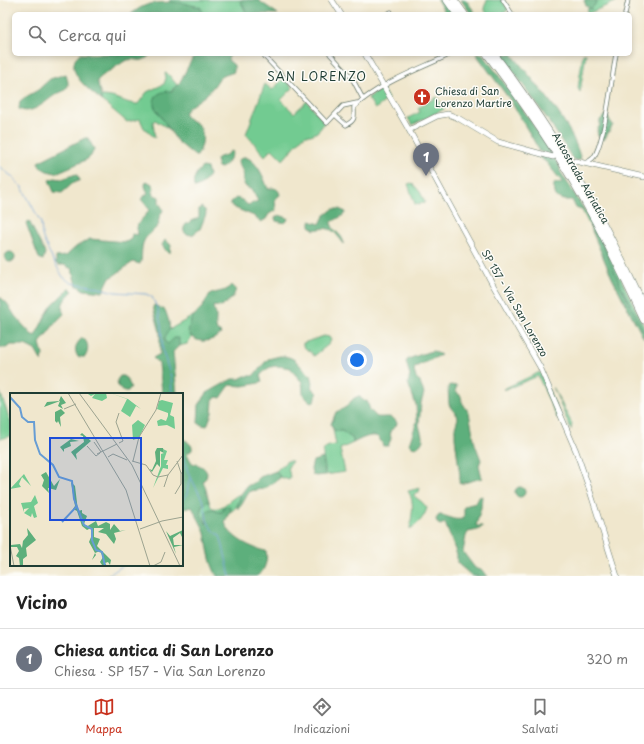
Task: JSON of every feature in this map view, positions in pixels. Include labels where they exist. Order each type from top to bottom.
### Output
[{"type":"highway","points":[[447,0],[456,12]]},
{"type":"highway","points":[[454,0],[463,12]]},
{"type":"highway","name":"Autostrada Adriatica","points":[[488,56],[543,132],[579,192],[606,242],[644,320]]},
{"type":"highway","name":"Autostrada Adriatica","points":[[495,56],[536,112],[583,188],[615,246],[644,307]]},
{"type":"main road","points":[[332,0],[340,12]]},
{"type":"main road","name":"SP 157 - Via San Lorenzo","points":[[366,56],[409,130],[493,285],[542,370],[581,464],[617,576]]},
{"type":"main road","points":[[409,130],[437,116],[448,114],[458,118],[498,142],[553,157]]},
{"type":"main road","points":[[575,161],[644,177]]},
{"type":"street","points":[[503,0],[511,12]]},
{"type":"street","points":[[625,12],[628,0]]},
{"type":"street","points":[[265,56],[328,123],[343,106],[358,103]]},
{"type":"street","points":[[333,56],[352,78],[363,99]]},
{"type":"street","points":[[335,115],[346,124],[352,122],[354,119],[354,107],[363,99],[384,86],[447,56]]},
{"type":"street","points":[[585,163],[593,158],[598,149],[603,131],[616,56]]},
{"type":"green space","points":[[170,0],[240,0],[246,12],[203,12],[200,7],[169,2]]},
{"type":"green space","points":[[240,0],[258,0],[275,12],[246,12]]},
{"type":"green space","points":[[437,0],[443,0],[452,12],[444,12]]},
{"type":"green space","points":[[461,0],[466,0],[475,12],[470,12]]},
{"type":"green space","points":[[487,0],[502,0],[508,10],[505,12],[486,12],[484,8]]},
{"type":"green space","points":[[584,0],[597,0],[591,9],[586,6]]},
{"type":"green space","points":[[597,0],[620,0],[592,12],[587,12],[588,8],[591,9]]},
{"type":"green space","points":[[160,3],[183,3],[200,7],[203,12],[134,12],[146,5]]},
{"type":"green space","points":[[78,56],[149,56],[141,60],[132,59],[124,61],[99,79],[97,81],[101,100],[79,79],[74,67],[75,60]]},
{"type":"green space","points":[[196,56],[230,56],[228,58],[229,61],[234,65],[234,72],[220,77],[206,95],[189,107],[184,113],[199,126],[201,130],[202,143],[197,156],[177,141],[154,106],[156,96],[158,94],[172,91],[180,82],[192,59]]},
{"type":"green space","points":[[477,56],[484,56],[520,105],[554,156],[538,151],[538,148],[510,100]]},
{"type":"green space","points":[[502,56],[514,56],[552,104],[569,130],[581,160],[575,160],[572,158],[551,124]]},
{"type":"green space","points":[[583,56],[586,56],[580,92],[578,88]]},
{"type":"green space","points":[[165,73],[168,74],[177,85],[154,106],[169,129],[155,120],[153,122],[155,138],[144,128],[140,119],[127,122],[101,100],[101,96],[108,96],[138,104],[147,92],[164,84],[166,78]]},
{"type":"green space","points":[[66,74],[68,84],[65,90],[38,107],[28,111],[19,109],[20,101],[24,98],[38,90],[50,79]]},
{"type":"green space","points":[[284,78],[293,88],[281,100],[294,113],[307,101],[324,122],[317,132],[303,137],[283,160],[272,149],[265,156],[246,134],[265,84],[272,90]]},
{"type":"green space","points":[[382,88],[388,99],[375,109],[368,98]]},
{"type":"green space","points":[[437,97],[444,109],[412,125],[408,118],[420,112],[418,108]]},
{"type":"green space","points":[[604,116],[607,116],[613,125],[604,140],[598,136],[597,130],[600,125],[600,120]]},
{"type":"green space","points":[[85,138],[88,138],[94,149],[91,156],[86,160],[56,173],[47,171],[40,167],[38,162]]},
{"type":"green space","points":[[231,151],[233,152],[227,163],[221,168],[218,167],[216,160],[217,158],[226,155]]},
{"type":"green space","points":[[536,155],[555,159],[560,167],[560,171],[584,209],[581,210],[576,208],[572,200],[563,200],[556,197],[554,184],[563,183],[546,162]]},
{"type":"green space","points":[[245,157],[256,166],[268,189],[276,189],[280,195],[275,199],[276,210],[269,214],[266,219],[261,222],[254,216],[231,205],[231,202],[236,198],[242,200],[248,205],[258,201],[252,190],[246,187],[243,182],[243,172],[238,160]]},
{"type":"green space","points":[[203,167],[207,168],[209,175],[202,184],[195,188],[194,178]]},
{"type":"green space","points":[[76,174],[80,180],[72,184],[62,193],[54,192],[49,180],[55,178],[62,179]]},
{"type":"green space","points":[[147,181],[152,184],[154,188],[152,194],[159,197],[159,203],[163,209],[159,224],[144,241],[140,264],[133,262],[109,279],[103,292],[84,290],[76,285],[72,269],[64,265],[58,265],[56,263],[56,257],[66,256],[77,246],[90,239],[126,242],[131,239],[132,234],[138,235],[137,226],[149,209],[141,199],[148,193],[145,186]]},
{"type":"green space","points":[[412,183],[420,192],[425,202],[418,205],[415,204],[408,184]]},
{"type":"green space","points":[[201,207],[205,210],[206,214],[200,229],[192,235],[186,234],[184,229],[186,224],[199,217],[199,209]]},
{"type":"green space","points":[[333,209],[339,209],[346,212],[331,223],[342,238],[344,244],[332,230],[314,230],[310,226],[310,221],[320,224],[324,216]]},
{"type":"green space","points":[[584,209],[616,267],[644,327],[644,332],[598,235],[592,231],[582,210]]},
{"type":"green space","points":[[279,215],[288,218],[285,223],[276,221],[275,218]]},
{"type":"green space","points":[[29,221],[45,253],[43,260],[39,258],[26,223]]},
{"type":"green space","points":[[592,231],[598,235],[644,332],[644,339],[612,278]]},
{"type":"green space","points":[[165,240],[171,245],[170,253],[167,252],[162,245]]},
{"type":"green space","points":[[8,252],[12,252],[15,257],[12,262],[8,262],[5,259],[5,255]]},
{"type":"green space","points":[[231,285],[236,290],[232,298],[221,307],[213,306],[216,314],[216,329],[221,334],[208,341],[195,339],[188,331],[192,318],[203,306],[210,294],[226,290]]},
{"type":"green space","points":[[69,288],[73,291],[63,304],[62,307],[64,314],[40,343],[43,355],[42,362],[35,350],[25,345],[11,345],[6,348],[0,348],[0,297],[7,303],[15,316],[31,334],[35,336],[51,306]]},
{"type":"green space","points":[[154,305],[165,310],[168,317],[169,328],[165,337],[165,342],[168,344],[174,338],[179,338],[179,346],[173,352],[177,393],[163,393],[162,391],[159,364],[153,358],[160,354],[160,332],[153,307]]},
{"type":"green space","points":[[195,315],[190,322],[190,336],[192,337],[187,344],[179,346],[179,342],[172,340],[168,344],[165,342],[165,337],[170,328],[171,330]]},
{"type":"green space","points":[[324,336],[329,337],[331,340],[329,344],[314,356],[303,346],[303,343]]},
{"type":"green space","points":[[82,338],[86,341],[88,346],[87,352],[85,357],[78,357],[76,347]]},
{"type":"green space","points":[[433,351],[441,355],[415,367],[414,371],[416,378],[421,382],[420,383],[424,393],[421,403],[419,425],[423,440],[416,448],[409,444],[417,421],[416,405],[408,383],[410,375],[406,362],[408,359]]},
{"type":"green space","points":[[280,356],[295,360],[311,375],[313,383],[311,387],[317,393],[315,401],[311,402],[305,397],[302,382],[291,368],[274,366],[267,369],[260,376],[262,381],[259,383],[242,386],[230,385],[221,398],[217,397],[213,400],[212,413],[207,426],[198,423],[199,405],[207,393],[232,379],[253,376],[268,359]]},
{"type":"green space","points":[[540,372],[561,417],[557,418],[538,376],[504,390],[503,389]]},
{"type":"green space","points":[[120,376],[127,379],[131,387],[128,391],[123,391],[118,387],[117,380]]},
{"type":"green space","points":[[450,385],[457,386],[455,391],[461,396],[462,402],[469,413],[475,444],[481,460],[479,465],[482,478],[460,484],[455,438],[455,428],[458,418],[449,404],[448,388]]},
{"type":"green space","points":[[553,387],[572,424],[571,430]]},
{"type":"green space","points":[[0,392],[10,420],[10,436],[0,439]]},
{"type":"green space","points":[[359,396],[364,401],[367,401],[370,410],[377,417],[391,417],[397,423],[396,426],[390,431],[391,439],[388,446],[383,446],[379,438],[375,436],[365,437],[353,443],[353,439],[342,431],[336,431],[333,429],[331,424],[336,412],[346,407],[353,399]]},
{"type":"green space","points":[[333,429],[336,431],[342,431],[353,439],[353,443],[340,449],[345,472],[325,475],[323,451],[329,446],[336,445]]},
{"type":"green space","points":[[183,439],[192,446],[192,450],[187,454],[192,463],[203,467],[207,473],[206,478],[203,481],[209,501],[202,505],[200,513],[206,524],[206,513],[208,510],[210,509],[222,512],[224,507],[230,507],[231,510],[225,522],[231,533],[248,545],[266,551],[267,558],[262,572],[256,576],[217,576],[210,560],[205,533],[192,507],[183,509]]},
{"type":"green space","points":[[323,458],[325,475],[313,475],[311,469],[313,461]]},
{"type":"green space","points":[[287,461],[292,461],[288,467],[290,477],[289,480],[280,477],[276,471]]},
{"type":"green space","points":[[276,471],[280,478],[264,489],[250,491],[239,508],[237,508],[241,494],[247,486],[255,482],[260,477]]},
{"type":"green space","points":[[518,487],[522,487],[524,488],[524,496],[518,497],[515,494],[515,490]]},
{"type":"green space","points":[[420,488],[419,492],[414,494],[414,496],[427,508],[424,515],[416,525],[410,529],[412,500],[408,491]]},
{"type":"green space","points":[[241,494],[236,507],[230,512],[231,510],[223,510],[222,512],[219,512],[210,509],[205,516],[206,524],[201,511],[202,505],[209,501],[211,507],[219,508],[237,495]]},
{"type":"green space","points":[[482,496],[481,508],[476,526],[482,527],[478,530],[468,532],[463,552],[475,568],[481,570],[488,576],[472,576],[457,563],[457,555],[445,523],[440,525],[437,523],[436,519],[439,515],[462,519],[464,516],[464,507],[476,503],[479,497]]},
{"type":"waterway","points":[[0,167],[22,187],[41,223],[44,241],[63,277],[71,283],[92,286],[115,292],[146,294],[152,297],[158,310],[161,325],[163,352],[171,377],[172,393]]},
{"type":"waterway","points":[[183,456],[188,472],[204,503],[207,520],[211,528],[220,536],[230,576]]},
{"type":"waterway","points":[[183,499],[187,494],[189,480],[192,478]]},
{"type":"waterway","points":[[107,576],[122,566]]},
{"type":"place","name":"Chiesa di San Lorenzo Martire","points":[[422,97]]},
{"type":"place","name":"Chiesa antica di San Lorenzo","points":[[426,176]]},
{"type":"district","name":"SAN LORENZO","points":[[317,77]]}]
